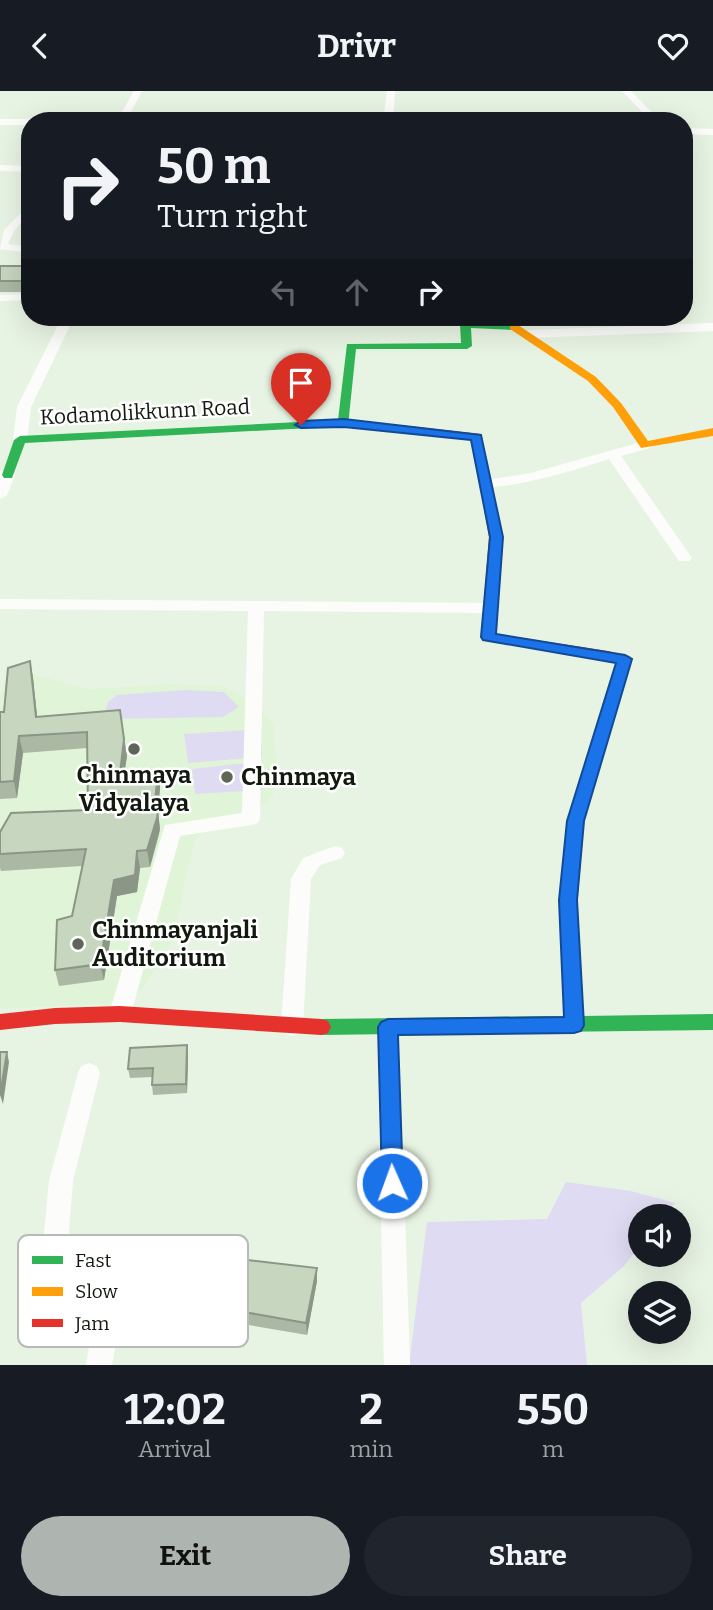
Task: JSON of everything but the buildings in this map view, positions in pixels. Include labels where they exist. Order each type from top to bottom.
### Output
[{"type":"street","points":[[126,112],[138,91]]},
{"type":"street","points":[[389,112],[391,91]]},
{"type":"street","points":[[626,91],[647,112]]},
{"type":"street","points":[[0,122],[21,122]]},
{"type":"street","points":[[693,131],[713,132]]},
{"type":"street","points":[[0,168],[21,169]]},
{"type":"street","points":[[21,217],[2,238],[2,246],[21,249]]},
{"type":"street","points":[[0,298],[21,297]]},
{"type":"street","points":[[20,440],[24,407],[64,326]]},
{"type":"street","points":[[344,423],[351,346],[467,346],[464,326]]},
{"type":"street","points":[[512,326],[528,334],[592,379],[617,405],[645,445]]},
{"type":"street","points":[[528,334],[713,327]]},
{"type":"street","name":"Kodamolikkunn Road","points":[[4,475],[20,440],[344,423],[477,437],[486,484]]},
{"type":"street","points":[[574,1025],[568,900],[576,821],[625,659],[488,637],[496,537],[486,484],[532,477],[645,445],[713,432]]},
{"type":"street","points":[[613,455],[684,558]]},
{"type":"street","points":[[0,495],[4,475]]},
{"type":"street","points":[[0,604],[491,608]]},
{"type":"street","points":[[120,1014],[172,829],[251,818],[256,606]]},
{"type":"street","points":[[292,1027],[301,879],[305,866],[315,859],[335,853]]},
{"type":"street","points":[[0,1022],[55,1016],[120,1014],[292,1027],[713,1022]]},
{"type":"street","points":[[388,1027],[397,1365]]},
{"type":"street","points":[[56,1235],[61,1181],[89,1073]]},
{"type":"street","points":[[99,1365],[102,1347]]},
{"type":"shaded area","points":[[30,673],[89,689],[172,684],[222,686],[251,700],[274,724],[277,783],[273,795],[266,803],[209,823],[196,840],[186,874],[175,936],[152,976],[130,1003],[0,1009],[0,693],[5,681],[15,674]]},
{"type":"shaded area","points":[[185,690],[224,692],[239,707],[223,717],[103,719],[108,702],[117,695]]},
{"type":"shaded area","points":[[262,729],[262,757],[188,763],[184,734]]},
{"type":"shaded area","name":"Chinmaya","points":[[262,764],[262,790],[195,794],[192,769]]},
{"type":"shaded area","points":[[566,1182],[631,1191],[675,1203],[628,1204],[628,1261],[581,1303],[587,1365],[409,1365],[427,1222],[547,1219]]},
{"type":"traffic: fast","points":[[8,475],[20,440],[344,423],[351,346],[467,346],[465,326]]},
{"type":"traffic: fast","points":[[498,326],[514,327]]},
{"type":"traffic: fast","points":[[568,909],[574,1025]]},
{"type":"traffic: fast","points":[[321,1027],[713,1022]]},
{"type":"traffic: slow","points":[[514,327],[592,379],[617,405],[645,445],[713,432]]},
{"type":"traffic: slow","points":[[568,909],[576,821],[625,659],[608,656]]},
{"type":"traffic: jam","points":[[344,423],[477,437],[496,537],[488,637],[608,656]]},
{"type":"traffic: jam","points":[[0,1022],[55,1016],[120,1014],[321,1027]]},
{"type":"place","name":"Chinmaya Vidyalaya","points":[[134,749]]},
{"type":"place","name":"Chinmaya","points":[[227,777]]},
{"type":"place","name":"Chinmayanjali Auditorium","points":[[78,944]]},
{"type":"route","points":[[301,425],[344,423],[477,437],[496,537],[488,637],[625,659],[576,821],[568,900],[574,1025],[388,1027],[392,1183]]}]
